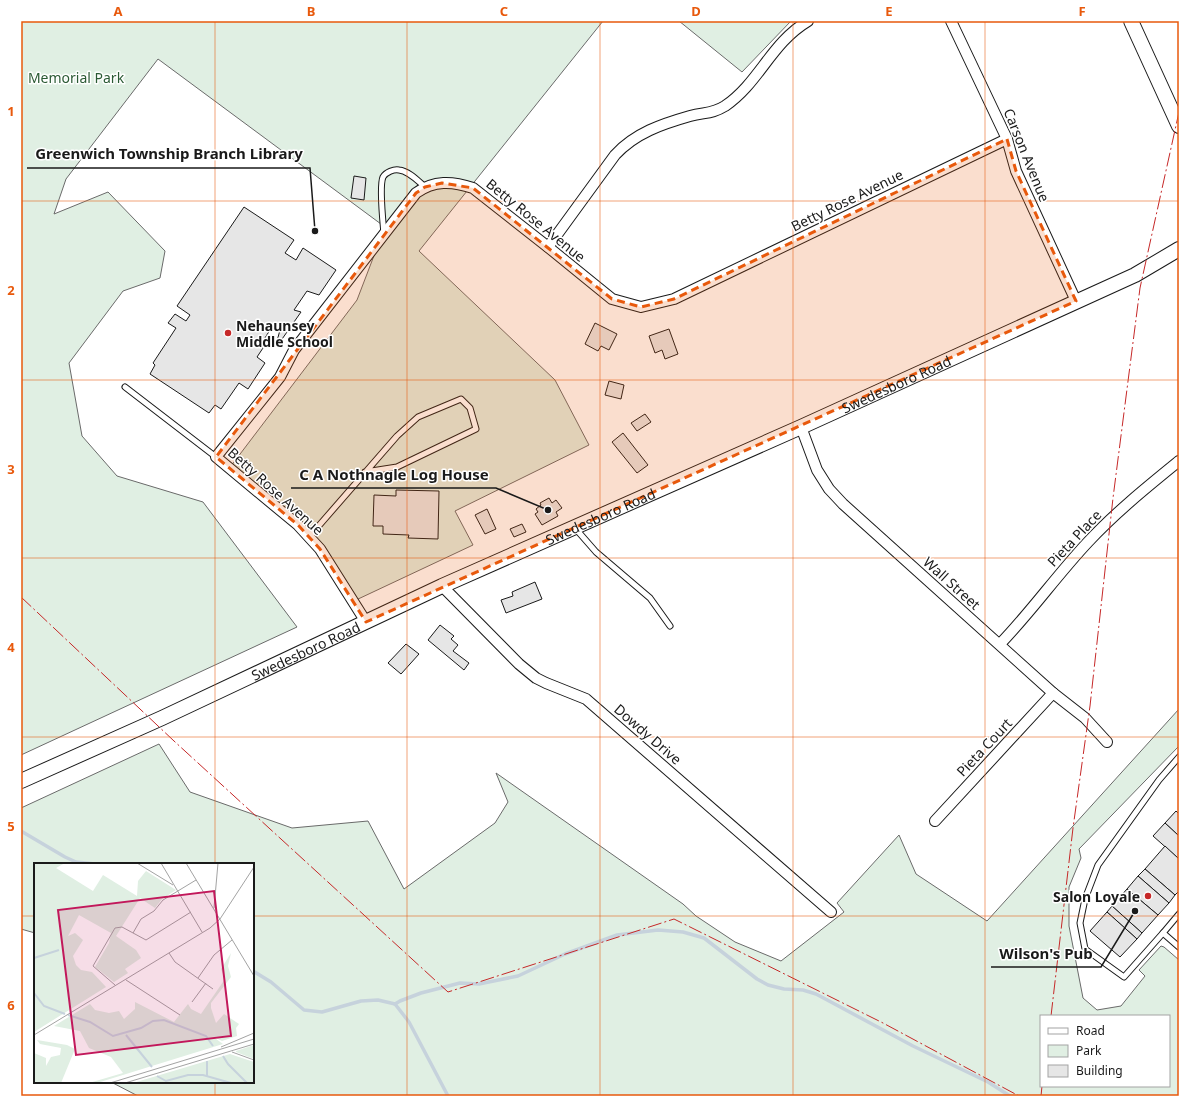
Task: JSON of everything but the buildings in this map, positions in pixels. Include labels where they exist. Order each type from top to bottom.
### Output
[{"type":"main road","points":[[1131,21],[1179,126]]},
{"type":"main road","name":"Swedesboro Road","points":[[21,781],[162,718],[442,586],[801,427],[1135,275],[1179,249]]},
{"type":"street","points":[[548,247],[623,146],[650,130],[692,116],[714,112],[732,101],[748,86],[767,60],[782,43],[808,21]]},
{"type":"street","name":"Carson Avenue","points":[[951,21],[1007,139],[1016,171],[1076,301]]},
{"type":"street","name":"Betty Rose Avenue","points":[[366,622],[320,549],[298,525],[216,457],[280,377],[294,350],[416,193],[425,187],[442,183],[462,184],[473,188],[612,300],[641,307],[674,299],[1007,139]]},
{"type":"street","name":"Wall Street","points":[[801,427],[817,470],[829,489],[843,504],[1053,693],[1085,718],[1107,742]]},
{"type":"street","name":"Pieta Place","points":[[1000,644],[1019,625],[1042,595],[1088,542],[1122,509],[1179,461]]},
{"type":"street","name":"Dowdy Drive","points":[[442,586],[519,664],[536,678],[586,699],[831,912]]},
{"type":"street","name":"Pieta Court","points":[[935,821],[1053,693]]},
{"type":"lane","points":[[384,235],[381,193],[383,178],[390,171],[400,170],[411,175],[425,187]]},
{"type":"lane","points":[[125,386],[216,457]]},
{"type":"lane","points":[[309,537],[365,472],[397,436],[418,417],[461,399],[470,408],[476,429],[397,467],[365,472]]},
{"type":"lane","points":[[574,528],[596,552],[650,598],[670,626]]},
{"type":"lane","points":[[1179,757],[1159,780],[1098,865],[1085,899],[1080,923],[1085,949],[1124,977],[1179,914]]},
{"type":"lane","points":[[1163,933],[1179,947]]},
{"type":"highlighted area","points":[[1007,139],[1016,171],[1076,301],[366,622],[320,549],[298,525],[216,457],[416,193],[425,187],[442,183],[473,188],[612,299],[641,307],[674,299]]},
{"type":"green space","name":"Memorial Park","points":[[21,21],[603,21],[419,251],[555,380],[589,445],[455,511],[473,545],[356,600],[313,536],[231,466],[357,300],[385,227],[158,59],[66,179],[54,214],[108,192],[165,251],[160,278],[123,291],[69,363],[82,436],[117,476],[203,502],[297,627],[21,755]]},
{"type":"green space","points":[[679,21],[791,21],[742,72]]},
{"type":"green space","points":[[1179,709],[1179,746],[1079,849],[1081,858],[1069,887],[1069,926],[1083,998],[1097,1010],[1121,1006],[1145,976],[1139,970],[1161,946],[1179,960],[1179,1096],[138,1096],[113,1083],[254,1083],[254,863],[34,863],[34,933],[21,929],[21,808],[159,744],[190,792],[292,828],[368,821],[404,889],[495,823],[508,802],[496,773],[683,904],[696,916],[735,942],[781,961],[844,912],[837,903],[899,835],[916,874],[987,921]]},
{"type":"waterway","points":[[21,831],[65,857],[76,862],[86,863]]},
{"type":"waterway","points":[[395,1004],[421,993],[460,983],[479,984],[518,976],[565,954],[617,935],[658,930],[683,932],[704,938],[757,979],[768,985],[784,989],[803,990],[816,994],[913,1046],[988,1082],[1010,1096]]},
{"type":"waterway","points":[[254,972],[271,982],[304,1010],[322,1012],[361,1001],[378,1000],[395,1004],[409,1022],[448,1096]]},
{"type":"power","points":[[1051,1015],[1073,828],[1090,706],[1113,498],[1140,288],[1179,112]]},
{"type":"power","points":[[21,597],[174,741],[448,992],[674,919],[883,1023],[1019,1096]]},
{"type":"power","points":[[1041,1096],[1042,1087]]},
{"type":"place","name":"Greenwich Township Branch Library","points":[[315,231]]},
{"type":"place","name":"Nehaunsey Middle School","points":[[228,333]]},
{"type":"place","name":"C A Nothnagle Log House","points":[[548,510]]},
{"type":"place","name":"Salon Loyale","points":[[1148,896]]},
{"type":"place","name":"Wilson's Pub","points":[[1135,911]]}]
